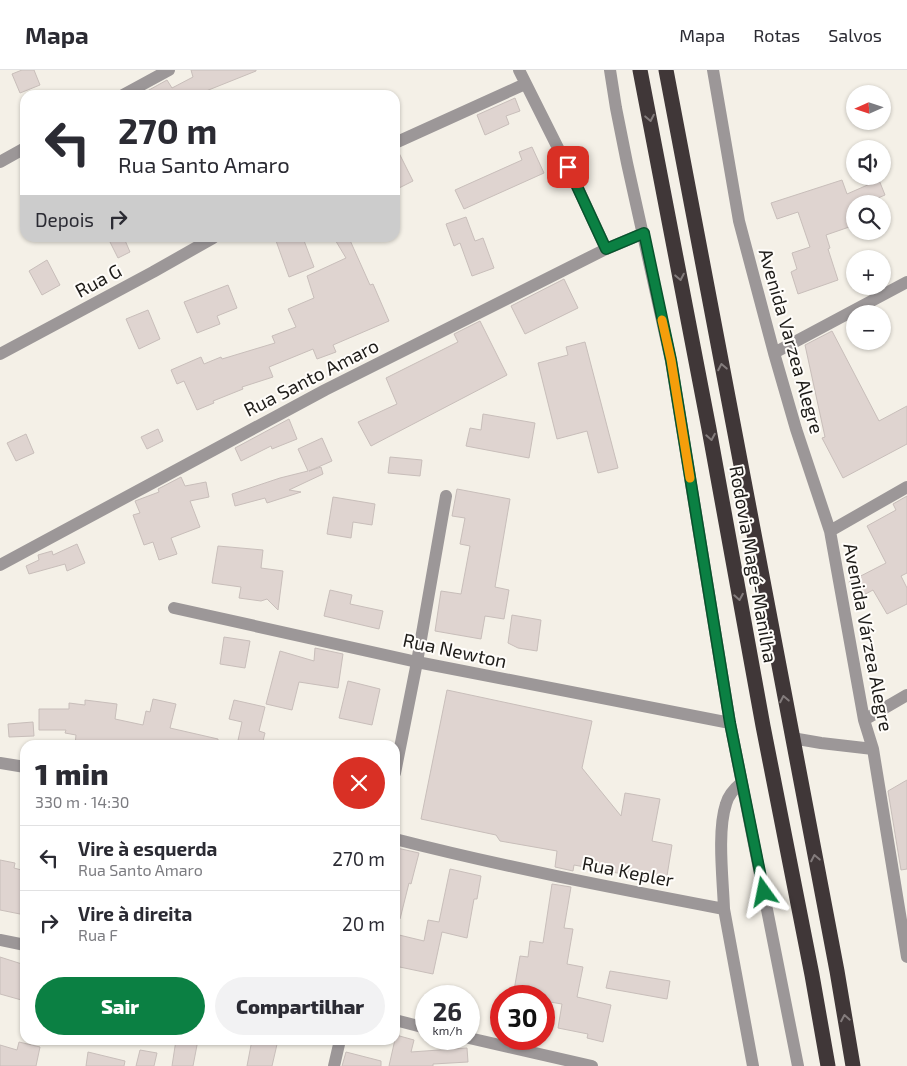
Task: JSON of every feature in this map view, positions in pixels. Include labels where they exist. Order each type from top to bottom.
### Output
[{"type":"highway","name":"Rodovia Magé-Manilha","points":[[640,70],[706,410],[763,726],[828,1066]]},
{"type":"highway","name":"Rodovia Magé-Manilha","points":[[666,70],[835,961],[853,1066]]},
{"type":"street","points":[[132,90],[169,70]]},
{"type":"street","points":[[519,70],[606,249]]},
{"type":"street","points":[[610,70],[623,144],[671,360],[730,723],[798,1066]]},
{"type":"street","name":"Avenida Varzea Alegre","points":[[712,70],[740,221],[796,429],[830,531]]},
{"type":"street","points":[[400,141],[525,84]]},
{"type":"street","points":[[0,162],[20,151]]},
{"type":"street","name":"Rua Santo Amaro","points":[[0,565],[325,390],[606,249],[644,233]]},
{"type":"street","name":"Rua G","points":[[0,354],[206,242]]},
{"type":"street","points":[[774,353],[907,282]]},
{"type":"street","points":[[830,531],[907,487]]},
{"type":"street","points":[[400,748],[446,496]]},
{"type":"street","name":"Avenida Várzea Alegre","points":[[830,531],[864,720],[873,748],[903,904],[907,956]]},
{"type":"street","name":"Rua Newton","points":[[174,608],[417,662],[730,723]]},
{"type":"street","points":[[864,720],[907,695]]},
{"type":"street","points":[[792,738],[873,748]]},
{"type":"street","points":[[0,763],[20,766]]},
{"type":"street","points":[[741,782],[730,794],[726,803],[723,817],[722,866],[724,909],[753,1066]]},
{"type":"street","name":"Rua Kepler","points":[[400,840],[444,852],[592,884],[724,909]]},
{"type":"street","points":[[0,940],[20,944]]},
{"type":"street","points":[[400,1021],[415,1025]]},
{"type":"street","points":[[480,1041],[592,1066]]},
{"type":"street","points":[[334,1066],[339,1045]]},
{"type":"building","points":[[22,70],[34,70],[40,85],[28,90],[20,90],[20,93],[12,74]]},
{"type":"building","points":[[191,70],[256,70],[208,90],[149,90],[167,80],[172,88],[193,77]]},
{"type":"building","points":[[515,98],[520,111],[506,116],[509,124],[485,135],[477,115]]},
{"type":"building","points":[[532,147],[544,173],[464,209],[455,190],[522,160],[519,152]]},
{"type":"building","points":[[400,155],[413,181],[400,188]]},
{"type":"building","points":[[842,180],[847,194],[868,185],[881,185],[885,195],[846,195],[846,228],[826,235],[830,248],[828,249],[838,280],[798,294],[791,272],[797,269],[792,253],[810,247],[798,212],[777,219],[771,203]]},
{"type":"building","points":[[466,217],[475,241],[483,238],[494,268],[472,276],[460,243],[454,246],[446,224]]},
{"type":"building","points":[[110,242],[126,242],[130,252],[118,258]]},
{"type":"building","points":[[276,242],[305,242],[314,267],[289,277]]},
{"type":"building","points":[[336,242],[351,242],[370,285],[373,284],[389,321],[333,345],[336,352],[317,359],[313,349],[269,367],[273,377],[242,387],[243,389],[213,401],[214,403],[197,410],[184,381],[177,384],[171,370],[201,357],[204,364],[221,357],[222,359],[275,343],[272,336],[296,327],[288,309],[314,298],[307,276],[346,258]]},
{"type":"building","points":[[47,260],[60,285],[42,295],[29,271]]},
{"type":"building","points":[[564,279],[578,308],[525,334],[511,306]]},
{"type":"building","points":[[228,285],[237,308],[217,316],[220,324],[197,333],[184,302]]},
{"type":"building","points":[[148,310],[160,339],[139,349],[126,319]]},
{"type":"building","points":[[480,321],[507,375],[371,446],[358,422],[397,404],[386,378],[458,342],[454,334]]},
{"type":"building","points":[[832,331],[879,421],[907,406],[907,444],[843,478],[822,438],[825,437],[805,345]]},
{"type":"building","points":[[585,342],[618,468],[598,473],[587,431],[557,439],[538,363],[568,355],[566,347]]},
{"type":"building","points":[[483,414],[535,423],[529,458],[466,446],[470,428],[481,430]]},
{"type":"building","points":[[289,419],[297,439],[272,449],[271,446],[241,461],[235,448]]},
{"type":"building","points":[[158,429],[163,441],[147,449],[141,437]]},
{"type":"building","points":[[26,434],[34,453],[16,461],[7,443]]},
{"type":"building","points":[[322,438],[332,461],[309,471],[321,467],[323,474],[289,490],[301,492],[267,503],[265,498],[235,506],[232,494],[308,471],[298,449]]},
{"type":"building","points":[[390,457],[422,460],[420,476],[388,473]]},
{"type":"building","points":[[181,477],[185,486],[206,482],[209,497],[190,501],[200,527],[171,538],[177,554],[159,560],[153,542],[144,545],[133,515],[140,513],[135,501],[159,492],[158,489]]},
{"type":"building","points":[[457,489],[510,499],[495,587],[509,590],[504,619],[485,616],[481,639],[435,631],[441,591],[461,594],[470,546],[460,544],[465,518],[452,516]]},
{"type":"building","points":[[907,496],[907,573],[901,576],[907,588],[907,604],[887,614],[873,590],[858,598],[849,582],[886,563],[867,526],[896,510],[893,504]]},
{"type":"building","points":[[333,497],[375,504],[372,525],[353,522],[351,538],[327,534]]},
{"type":"building","points":[[77,544],[85,563],[67,571],[65,564],[29,574],[26,566],[39,560],[38,555],[52,551],[53,555]]},
{"type":"building","points":[[218,546],[263,550],[261,568],[283,571],[278,610],[267,599],[261,601],[239,598],[241,587],[212,583]]},
{"type":"building","points":[[330,590],[352,595],[350,604],[383,611],[379,629],[324,616]]},
{"type":"building","points":[[512,615],[541,620],[537,651],[518,648],[508,643]]},
{"type":"building","points":[[224,637],[250,641],[245,668],[220,664]]},
{"type":"building","points":[[315,648],[343,654],[338,688],[299,682],[292,710],[266,704],[280,651],[314,661]]},
{"type":"building","points":[[348,681],[380,689],[372,725],[339,718]]},
{"type":"building","points":[[447,690],[592,721],[582,768],[621,816],[625,793],[660,799],[652,841],[672,845],[666,882],[574,865],[573,871],[555,867],[557,851],[500,841],[496,835],[421,819]]},
{"type":"building","points":[[153,699],[176,704],[170,728],[218,740],[76,740],[76,735],[65,733],[66,730],[39,730],[39,709],[69,709],[69,703],[85,705],[85,700],[117,704],[115,719],[143,725],[146,711],[150,712]]},
{"type":"building","points":[[234,700],[265,707],[259,731],[265,733],[263,740],[238,740],[242,722],[229,719]]},
{"type":"building","points":[[33,722],[34,736],[9,737],[8,724]]},
{"type":"building","points":[[907,780],[907,869],[901,870],[888,791]]},
{"type":"building","points":[[400,849],[419,853],[411,884],[409,883],[400,919]]},
{"type":"building","points":[[0,860],[15,863],[14,868],[20,870],[20,914],[0,910]]},
{"type":"building","points":[[450,869],[481,876],[477,899],[474,899],[467,938],[442,932],[433,974],[400,967],[400,935],[424,941],[428,920],[439,922]]},
{"type":"building","points":[[552,884],[571,887],[564,928],[573,929],[567,964],[583,967],[577,997],[611,1005],[603,1042],[587,1038],[588,1034],[558,1028],[562,1004],[555,1003],[555,985],[515,985],[520,956],[528,957],[530,941],[543,943]]},
{"type":"building","points":[[0,957],[20,963],[20,1000],[0,994]]},
{"type":"building","points":[[610,971],[670,981],[667,999],[606,988]]},
{"type":"building","points":[[400,1036],[414,1040],[411,1052],[467,1050],[468,1062],[433,1064],[433,1066],[389,1066],[394,1045],[400,1045]]},
{"type":"building","points":[[19,1042],[20,1045],[40,1047],[36,1066],[0,1066],[0,1045],[17,1050]]},
{"type":"building","points":[[175,1045],[197,1045],[193,1066],[172,1066]]},
{"type":"building","points":[[251,1045],[277,1045],[272,1066],[247,1066]]},
{"type":"building","points":[[140,1050],[157,1053],[154,1066],[136,1066]]},
{"type":"building","points":[[88,1052],[125,1061],[124,1066],[86,1066]]},
{"type":"building","points":[[346,1052],[381,1061],[381,1066],[342,1066]]},
{"type":"slow traffic","points":[[662,320],[671,360],[690,478]]},
{"type":"route","points":[[568,167],[606,249],[644,233],[671,360],[730,723],[764,892]]}]
